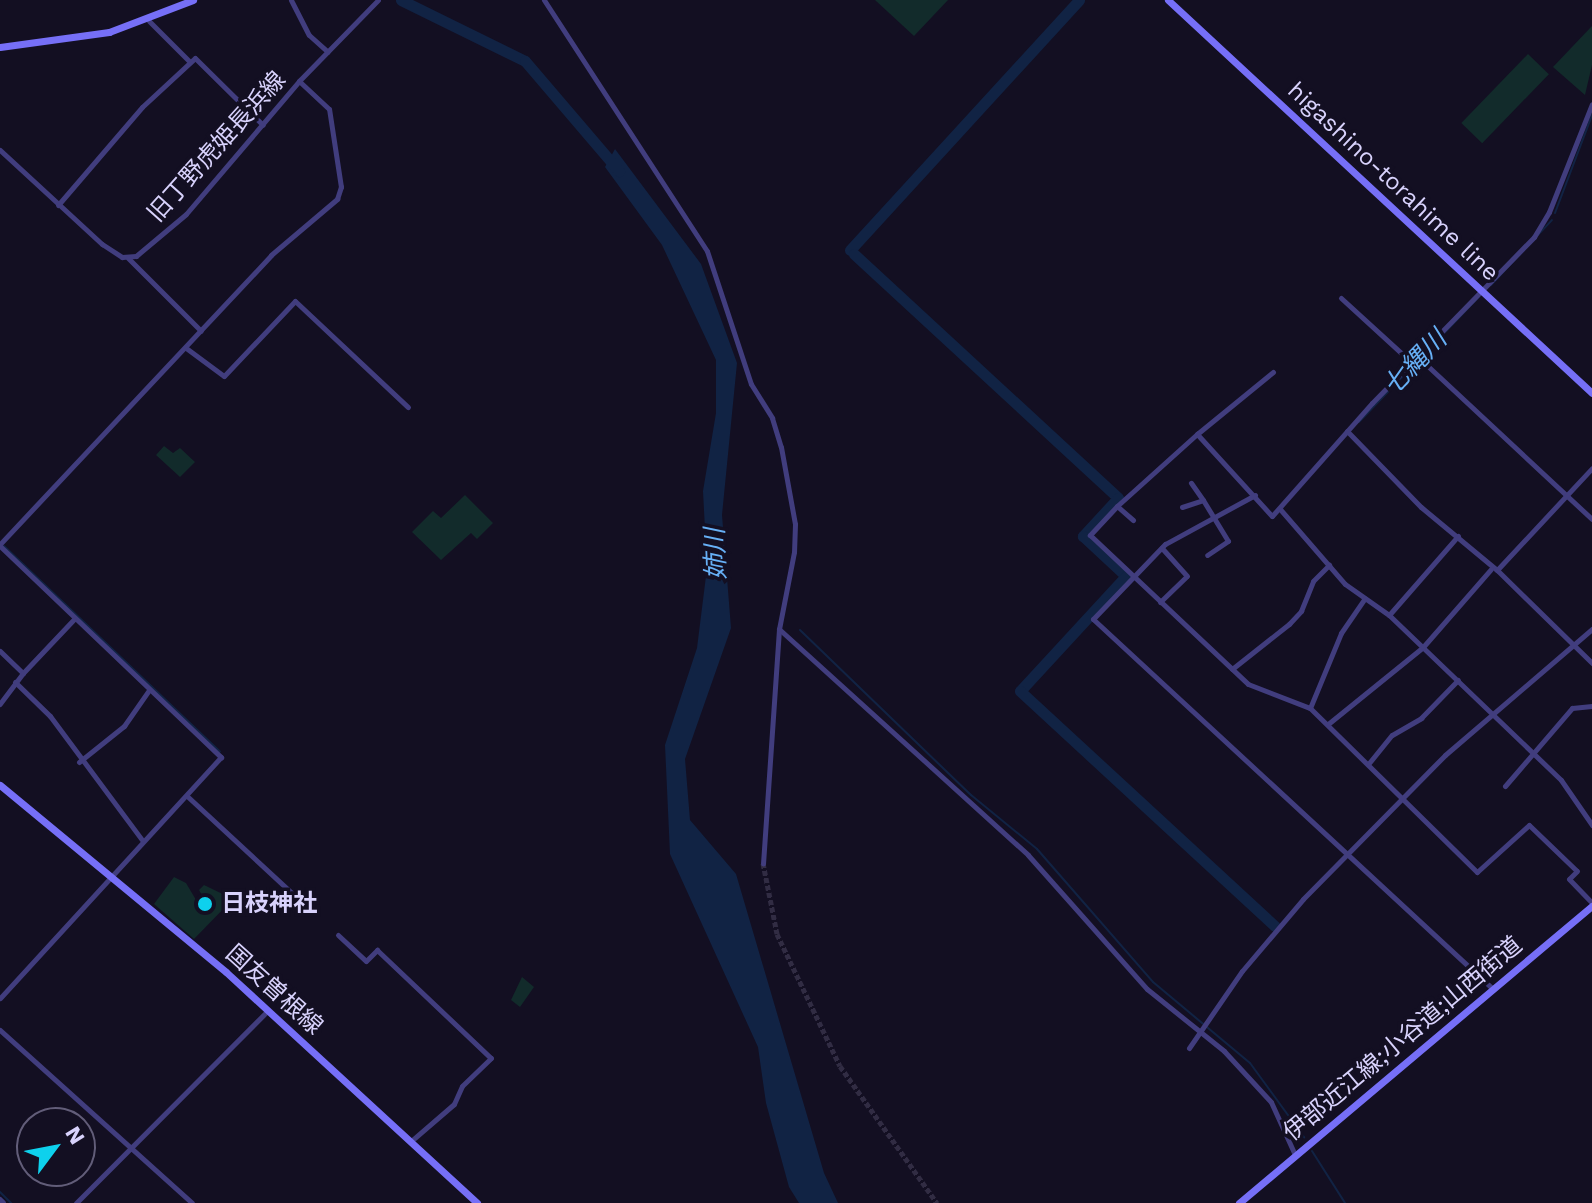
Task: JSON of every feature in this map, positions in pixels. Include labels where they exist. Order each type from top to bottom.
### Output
[{"type":"main road","points":[[0,47],[149,21],[193,0]]},
{"type":"main road","name":"higashino-torahime line","points":[[1168,0],[1592,393]]},
{"type":"main road","name":"国友曽根線","points":[[0,785],[268,1010],[477,1203]]},
{"type":"main road","name":"伊部近江線;小谷道;山西街道","points":[[1239,1203],[1592,904]]},
{"type":"street","points":[[291,0],[309,35],[328,52]]},
{"type":"street","name":"旧丁野虎姫長浜線","points":[[128,258],[146,249],[186,214],[299,81],[378,0]]},
{"type":"street","points":[[544,0],[707,251],[751,384],[772,418],[795,524],[779,629],[763,863]]},
{"type":"street","points":[[149,21],[190,62]]},
{"type":"street","points":[[58,205],[142,107],[195,58],[263,125]]},
{"type":"street","points":[[0,998],[113,879],[142,840],[221,757],[0,545],[271,255],[337,199],[341,187],[329,109],[299,81]]},
{"type":"street","points":[[1197,434],[1272,516],[1411,362],[1544,223],[1592,104]]},
{"type":"street","points":[[0,150],[102,244],[128,258],[201,331]]},
{"type":"street","points":[[1341,298],[1411,362]]},
{"type":"street","points":[[186,348],[224,376],[295,301],[408,407]]},
{"type":"street","points":[[1417,356],[1592,519]]},
{"type":"street","points":[[1273,372],[1197,434],[1117,506],[1090,535],[1257,690],[1310,708],[1477,872],[1529,825],[1577,871],[1569,879],[1592,904]]},
{"type":"street","points":[[1347,431],[1421,507],[1458,536],[1592,663]]},
{"type":"street","points":[[1328,724],[1423,647],[1592,468]]},
{"type":"street","points":[[1191,483],[1228,541],[1207,555]]},
{"type":"street","points":[[1255,495],[1215,521],[1162,548],[1093,619],[1493,989]]},
{"type":"street","points":[[1182,507],[1203,500]]},
{"type":"street","points":[[1117,506],[1133,520]]},
{"type":"street","points":[[1280,509],[1329,565],[1389,615],[1561,780],[1592,825]]},
{"type":"street","points":[[1389,615],[1458,536]]},
{"type":"street","points":[[1160,602],[1187,576],[1162,548]]},
{"type":"street","points":[[1232,669],[1289,624],[1301,611],[1313,581],[1329,565]]},
{"type":"street","points":[[1310,708],[1341,633],[1365,598]]},
{"type":"street","points":[[0,704],[15,682],[74,619]]},
{"type":"street","points":[[779,629],[1028,855],[1147,989],[1200,1031],[1271,1102],[1295,1155]]},
{"type":"street","points":[[1189,1048],[1242,971],[1349,853],[1494,713],[1575,649],[1592,629]]},
{"type":"street","points":[[0,651],[23,673]]},
{"type":"street","points":[[1369,763],[1392,735],[1421,718],[1458,680]]},
{"type":"street","points":[[15,682],[50,716],[79,762],[142,840]]},
{"type":"street","points":[[79,762],[124,726],[149,690]]},
{"type":"street","points":[[1505,786],[1535,755],[1572,708],[1592,706]]},
{"type":"street","points":[[187,796],[295,896]]},
{"type":"street","points":[[338,935],[366,961],[377,950],[491,1058],[462,1086],[454,1104],[410,1142]]},
{"type":"street","points":[[76,1203],[268,1010]]},
{"type":"street","points":[[0,1030],[192,1203]]},
{"type":"green space","points":[[875,0],[948,0],[914,36]]},
{"type":"green space","points":[[1592,26],[1592,65],[1585,95],[1553,67]]},
{"type":"green space","points":[[1528,54],[1549,74],[1482,143],[1461,123]]},
{"type":"green space","points":[[164,446],[173,453],[180,448],[195,462],[180,477],[156,455]]},
{"type":"green space","points":[[465,495],[493,523],[477,539],[471,533],[441,560],[412,532],[433,511],[441,518]]},
{"type":"green space","points":[[174,877],[186,883],[199,905],[208,906],[199,890],[204,885],[233,899],[194,939],[154,904]]},
{"type":"green space","points":[[522,977],[534,987],[520,1007],[511,1000]]},
{"type":"water","points":[[615,149],[701,264],[737,363],[722,515],[731,628],[685,759],[690,820],[736,874],[824,1173],[838,1203],[799,1203],[789,1187],[766,1103],[758,1047],[670,854],[665,745],[697,648],[707,568],[703,491],[716,413],[716,360],[662,245],[605,167]]},
{"type":"waterway","name":"姉川","points":[[401,0],[525,61],[619,171]]},
{"type":"waterway","points":[[850,250],[1079,0]]},
{"type":"waterway","name":"七縄川","points":[[1555,213],[1592,115]]},
{"type":"waterway","name":"七縄川","points":[[1491,285],[1552,220]]},
{"type":"waterway","points":[[854,254],[1118,498],[1083,536],[1126,576],[1020,691],[1275,926]]},
{"type":"waterway","name":"七縄川","points":[[1359,422],[1479,297]]},
{"type":"waterway","points":[[4,546],[220,752]]},
{"type":"waterway","points":[[800,630],[971,795],[1037,849],[1153,982],[1250,1063],[1304,1137]]},
{"type":"waterway","points":[[1312,1151],[1345,1203]]},
{"type":"waterway","points":[[0,1192],[11,1203]]},
{"type":"tunnel","points":[[763,863],[777,934],[840,1066],[937,1203]]},
{"type":"place","name":"日枝神社","points":[[205,904]]}]
